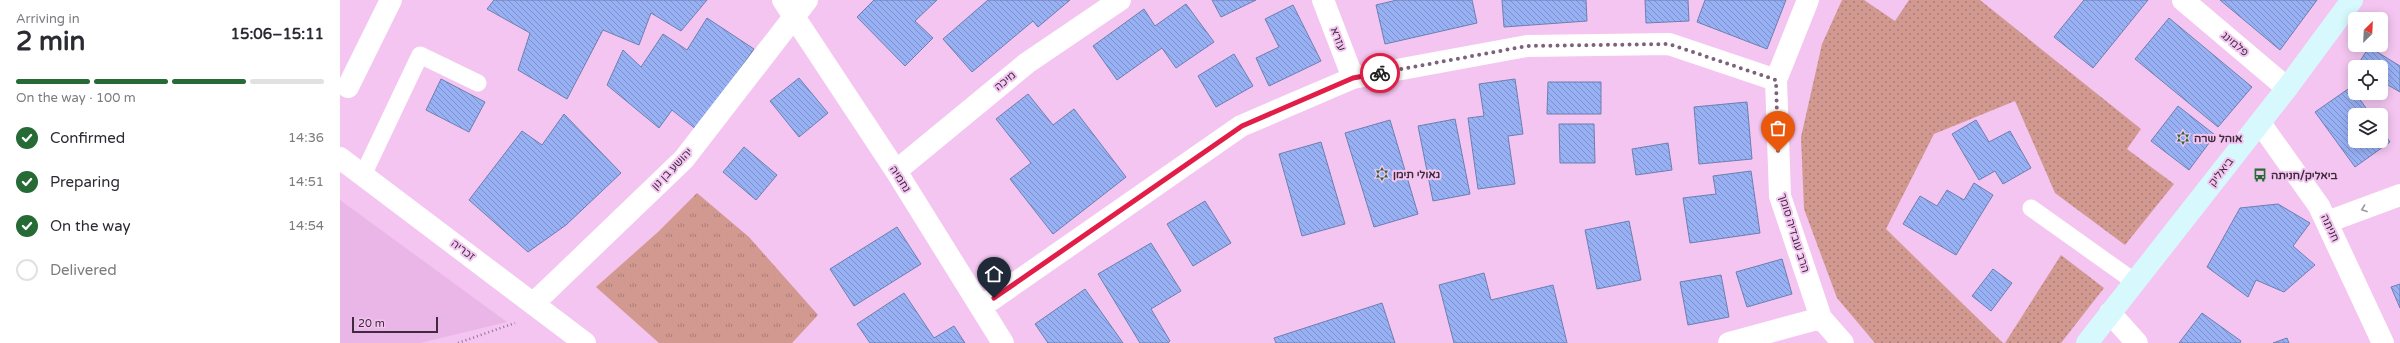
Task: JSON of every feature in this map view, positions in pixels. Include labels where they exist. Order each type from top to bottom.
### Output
[{"type":"street","points":[[348,86],[390,0]]},
{"type":"street","name":"מיכה","points":[[896,171],[1027,63],[1120,0]]},
{"type":"street","name":"עזרא","points":[[1323,0],[1353,78]]},
{"type":"street","name":"הרב עובדיה סומך","points":[[1808,0],[1776,80],[1780,196],[1821,318],[1843,343]]},
{"type":"street","name":"פלמינג","points":[[2183,0],[2287,88]]},
{"type":"street","name":"ביאליק","points":[[2087,343],[2260,123],[2352,0]]},
{"type":"street","name":"נחמיה","points":[[795,5],[1003,343]]},
{"type":"street","name":"יהושע בן נון","points":[[540,308],[684,159],[795,5]]},
{"type":"street","points":[[981,307],[1242,126],[1353,78],[1527,46],[1669,44],[1776,80]]},
{"type":"street","name":"חניתה","points":[[2260,123],[2319,206],[2382,343]]},
{"type":"street","name":"זכריה","points":[[340,158],[585,343]]},
{"type":"street","points":[[2327,222],[2400,195]]},
{"type":"street","points":[[2110,313],[2137,343]]},
{"type":"street","points":[[1729,343],[1821,318]]},
{"type":"lane","points":[[363,175],[420,55],[478,83]]},
{"type":"lane","points":[[2031,208],[2135,282]]},
{"type":"path","points":[[458,343],[540,308]]},
{"type":"shaded area","points":[[340,200],[507,322],[420,343],[340,343]]},
{"type":"green space","points":[[1842,0],[1864,0],[1895,21],[1909,0],[1980,0],[2141,129],[2127,149],[2174,184],[2125,245],[2055,193],[2015,101],[1934,134],[1886,229],[2003,343],[1875,343],[1837,298],[1804,209],[1801,137],[1822,44]]},
{"type":"green space","points":[[697,193],[749,237],[818,315],[792,343],[659,343],[596,287],[658,232]]},
{"type":"green space","points":[[2061,255],[2104,288],[2061,343],[2005,343]]},
{"type":"building","points":[[494,0],[707,0],[681,31],[651,13],[639,45],[603,30],[567,99],[518,70],[530,33],[487,9]]},
{"type":"building","points":[[874,0],[937,0],[915,21],[933,38],[905,66],[857,17]]},
{"type":"building","points":[[988,0],[1070,0],[1038,27],[1033,21],[972,72],[943,39]]},
{"type":"building","points":[[1212,0],[1256,0],[1221,17]]},
{"type":"building","points":[[1397,0],[1472,0],[1477,23],[1385,44],[1376,5]]},
{"type":"building","points":[[1502,0],[1586,0],[1587,21],[1504,27]]},
{"type":"building","points":[[1645,0],[1688,0],[1689,21],[1646,23]]},
{"type":"building","points":[[1705,0],[1786,0],[1767,49],[1697,22]]},
{"type":"building","points":[[2084,0],[2148,0],[2093,68],[2054,37]]},
{"type":"building","points":[[2220,0],[2317,0],[2280,50]]},
{"type":"building","points":[[1186,4],[1214,42],[1176,68],[1162,48],[1117,80],[1093,46],[1144,9],[1155,26]]},
{"type":"building","points":[[1293,5],[1321,61],[1269,86],[1256,58],[1279,47],[1265,19]]},
{"type":"building","points":[[707,18],[754,49],[697,130],[672,110],[659,128],[607,85],[623,50],[641,67],[663,34],[687,50]]},
{"type":"building","points":[[2169,18],[2252,87],[2218,127],[2135,59]]},
{"type":"building","points":[[2366,52],[2377,52],[2400,66],[2400,92],[2388,85],[2388,60],[2361,60]]},
{"type":"building","points":[[1234,54],[1253,86],[1216,107],[1198,76]]},
{"type":"building","points":[[799,78],[828,113],[799,137],[770,101]]},
{"type":"building","points":[[441,79],[485,102],[469,132],[426,110]]},
{"type":"building","points":[[1515,79],[1523,134],[1508,136],[1515,184],[1478,189],[1468,118],[1484,116],[1479,84]]},
{"type":"building","points":[[1548,82],[1601,82],[1601,114],[1547,114]]},
{"type":"building","points":[[2348,89],[2348,100],[2360,100],[2366,108],[2348,108],[2348,148],[2382,148],[2355,167],[2315,112]]},
{"type":"building","points":[[1028,94],[1053,125],[1074,109],[1126,177],[1053,234],[1010,179],[1031,163],[996,119]]},
{"type":"building","points":[[1747,102],[1752,159],[1699,164],[1694,107]]},
{"type":"building","name":"אוהל שרה","points":[[2178,106],[2215,135],[2189,170],[2151,141]]},
{"type":"building","points":[[564,114],[621,173],[566,225],[528,252],[469,200],[522,131],[542,145]]},
{"type":"building","points":[[1455,119],[1470,194],[1433,201],[1418,126]]},
{"type":"building","name":"גאולי תימן","points":[[1390,120],[1418,214],[1374,227],[1345,133]]},
{"type":"building","points":[[1976,120],[1989,142],[2010,131],[2031,168],[2003,184],[1995,171],[1979,180],[1952,134]]},
{"type":"building","points":[[1559,124],[1594,124],[1595,163],[1560,163]]},
{"type":"building","points":[[1321,142],[1345,224],[1302,236],[1279,154]]},
{"type":"building","points":[[1668,143],[1672,170],[1636,175],[1632,149]]},
{"type":"building","points":[[744,147],[777,175],[756,200],[723,172]]},
{"type":"building","points":[[1751,171],[1760,233],[1690,243],[1683,198],[1716,194],[1713,176]]},
{"type":"building","points":[[1974,183],[1993,195],[1956,255],[1903,224],[1920,196],[1937,206],[1947,190],[1964,200]]},
{"type":"building","points":[[1205,201],[1231,243],[1193,266],[1167,224]]},
{"type":"building","points":[[2278,204],[2310,223],[2293,246],[2315,265],[2284,292],[2256,280],[2248,297],[2207,267],[2240,208]]},
{"type":"building","points":[[1629,221],[1641,280],[1597,289],[1585,230]]},
{"type":"building","points":[[897,227],[921,264],[854,306],[830,269]]},
{"type":"building","points":[[1151,243],[1181,291],[1151,309],[1170,341],[1168,343],[1140,343],[1098,274]]},
{"type":"building","points":[[1782,259],[1792,294],[1747,307],[1736,272]]},
{"type":"building","points":[[1993,269],[2012,283],[1991,311],[1972,296]]},
{"type":"building","points":[[1484,273],[1491,300],[1553,285],[1567,343],[1454,343],[1439,285]]},
{"type":"building","points":[[1721,275],[1729,317],[1688,325],[1680,282]]},
{"type":"building","points":[[2400,284],[2400,308],[2391,287]]},
{"type":"building","points":[[1085,289],[1123,343],[1048,343],[1035,324]]},
{"type":"building","points":[[904,293],[934,338],[954,326],[965,343],[870,343],[857,324]]},
{"type":"building","points":[[1382,303],[1395,343],[1276,343],[1274,338]]},
{"type":"building","points":[[2202,313],[2241,341],[2240,343],[2179,343]]},
{"type":"building","points":[[2287,338],[2289,343],[2273,343]]},
{"type":"way so far","points":[[1380,73],[1527,46],[1669,44],[1776,80],[1778,152]]},
{"type":"place","name":"אוהל שרה","points":[[2183,138]]},
{"type":"place","name":"גאולי תימן","points":[[1382,174]]},
{"type":"place","name":"ביאליק/חניתה","points":[[2260,175]]},
{"type":"route","points":[[994,298],[1242,126],[1353,78],[1380,73]]}]
